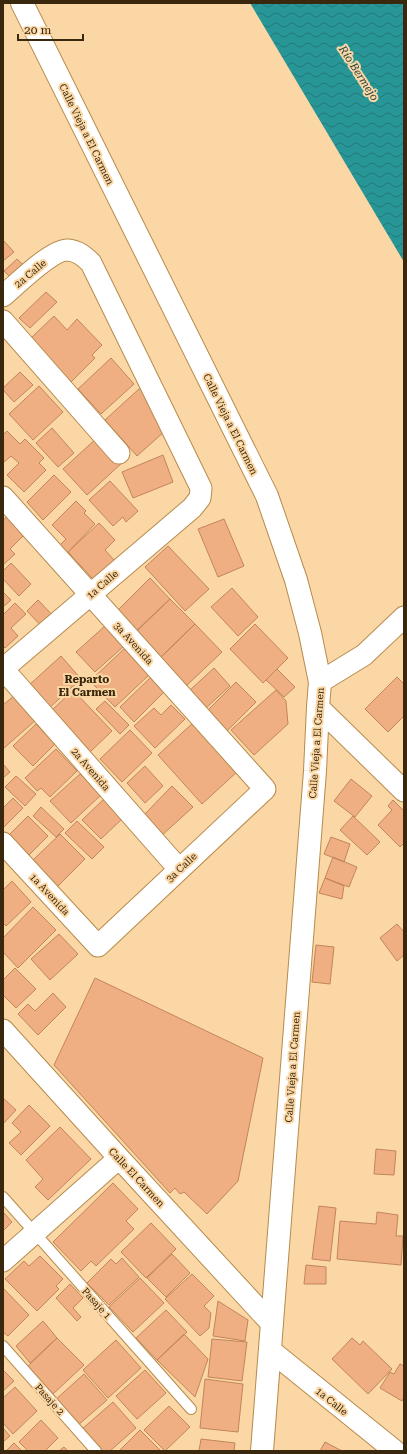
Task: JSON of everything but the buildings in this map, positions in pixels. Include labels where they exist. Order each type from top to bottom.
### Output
[{"type":"street","name":"Calle Vieja a El Carmen","points":[[22,3],[267,496],[296,580],[310,633],[320,682],[315,771],[262,1451]]},
{"type":"street","name":"2a Calle","points":[[3,296],[51,255],[66,250],[81,253],[91,263],[201,488],[200,498]]},
{"type":"street","points":[[3,321],[119,453]]},
{"type":"street","name":"3a Avenida","points":[[3,497],[265,789]]},
{"type":"street","name":"1a Calle","points":[[3,669],[192,508],[200,498]]},
{"type":"street","points":[[320,682],[364,655],[404,617]]},
{"type":"street","name":"2a Avenida","points":[[3,669],[179,869]]},
{"type":"street","points":[[318,707],[404,791]]},
{"type":"street","name":"3a Calle","points":[[98,946],[265,789]]},
{"type":"street","name":"1a Avenida","points":[[3,843],[98,946]]},
{"type":"street","name":"Calle El Carmen","points":[[3,1030],[272,1324]]},
{"type":"street","points":[[3,1261],[119,1158]]},
{"type":"street","name":"1a Calle","points":[[270,1350],[395,1451]]},
{"type":"lane","name":"Pasaje 1","points":[[3,1197],[191,1409]]},
{"type":"lane","name":"Pasaje 2","points":[[3,1346],[96,1451]]},
{"type":"water","name":"Río Bermejo","points":[[250,3],[404,3],[404,262]]},
{"type":"district","name":"Reparto El Carmen","points":[[87,685]]}]
